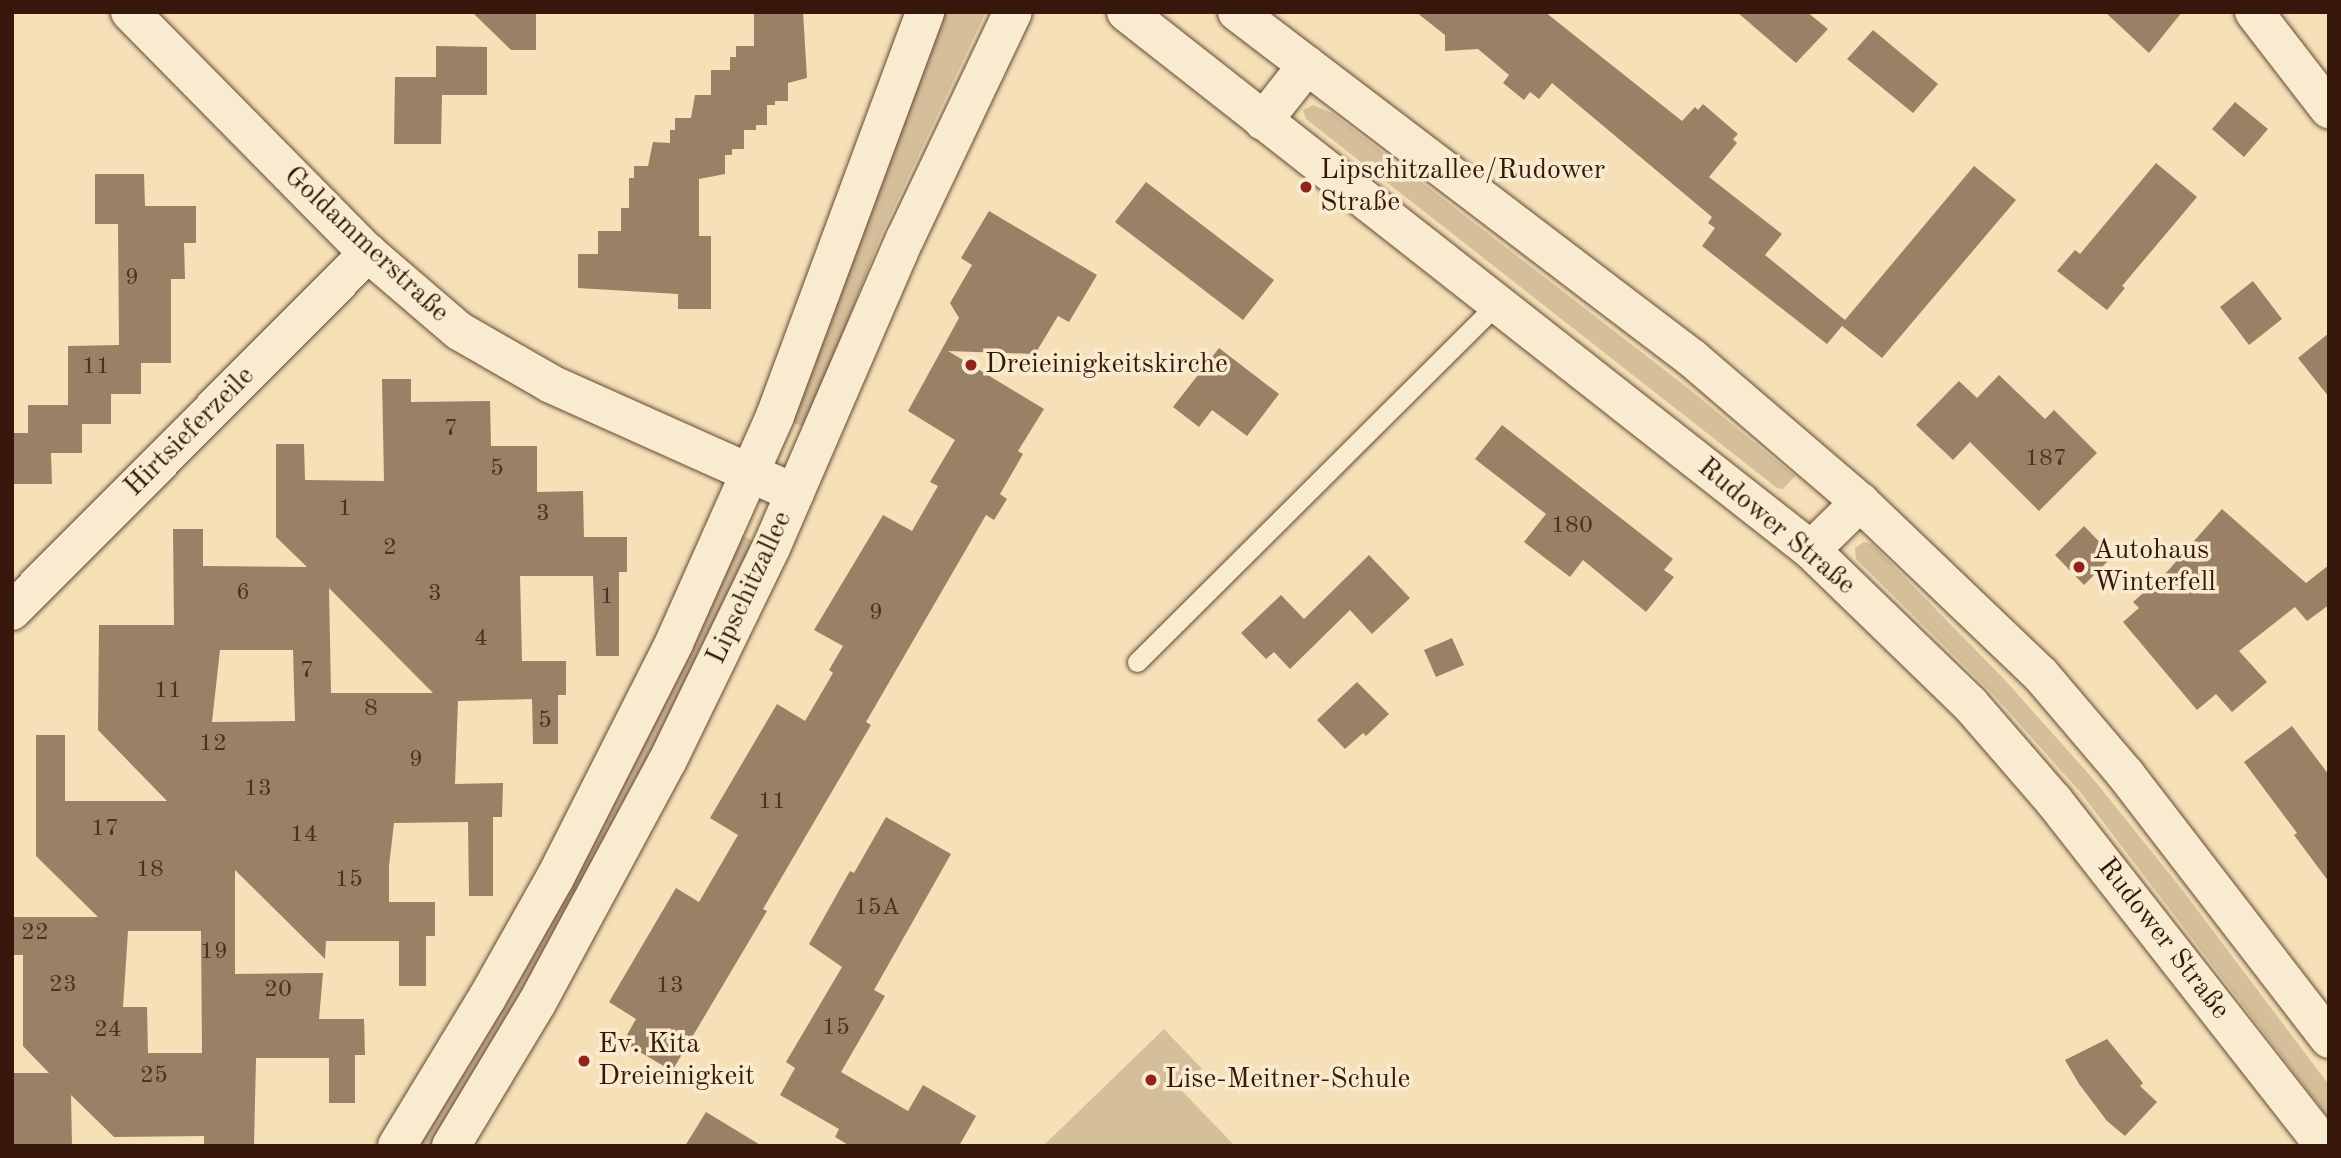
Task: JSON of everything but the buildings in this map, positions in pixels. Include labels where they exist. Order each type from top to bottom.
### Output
[{"type":"street","name":"Goldammerstraße","points":[[130,12],[368,253],[459,331],[503,359],[551,384],[795,493]]},
{"type":"street","name":"Lipschitzallee","points":[[397,1146],[487,998],[568,853],[668,655],[750,473],[834,263],[925,12]]},
{"type":"street","name":"Lipschitzallee","points":[[451,1146],[537,1003],[667,762],[795,493],[905,239],[1013,12]]},
{"type":"street","name":"Rudower Straße","points":[[1126,12],[1811,550],[1969,704],[2054,801],[2326,1146]]},
{"type":"street","points":[[1237,12],[1693,359],[1860,502],[2041,675],[2126,775],[2329,1039]]},
{"type":"street","points":[[2254,12],[2329,108]]},
{"type":"street","points":[[1263,121],[1307,65]]},
{"type":"street","name":"Hirtsieferzeile","points":[[12,611],[368,253]]},
{"type":"street","points":[[1811,550],[1860,502]]},
{"type":"lane","points":[[1137,663],[1497,304]]},
{"type":"shaded area","points":[[943,12],[986,12],[881,235],[807,428],[789,421]]},
{"type":"shaded area","points":[[1313,105],[1332,113],[1684,385],[1795,476],[1783,489],[1777,488],[1306,119],[1303,110]]},
{"type":"shaded area","points":[[740,534],[755,542],[621,818],[434,1146],[417,1146]]},
{"type":"shaded area","points":[[1864,542],[1872,544],[2004,679],[2095,781],[2180,887],[2329,1085],[2329,1118],[2081,793],[1991,692],[1856,559],[1855,548]]},
{"type":"shaded area","name":"Lise-Meitner-Schule","points":[[1164,1029],[1202,1069],[1181,1090],[1235,1146],[1043,1146]]},
{"type":"place","name":"Lipschitzallee/Rudower Straße","points":[[1306,187]]},
{"type":"place","name":"Dreieinigkeitskirche","points":[[971,365]]},
{"type":"place","name":"Autohaus Winterfell","points":[[2079,567]]},
{"type":"place","name":"Ev. Kita Dreieinigkeit","points":[[584,1061]]},
{"type":"place","name":"Lise-Meitner-Schule","points":[[1151,1080]]}]
